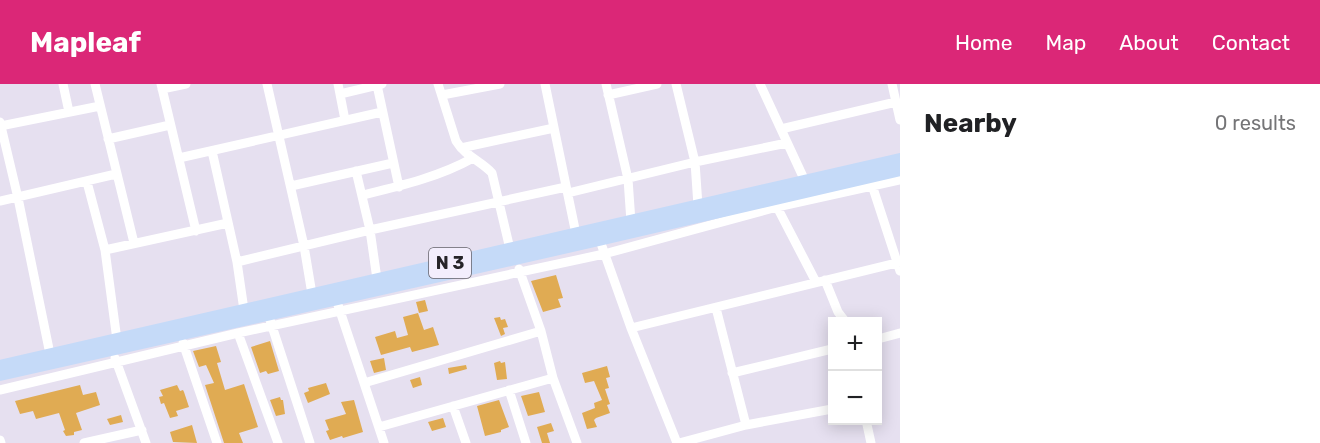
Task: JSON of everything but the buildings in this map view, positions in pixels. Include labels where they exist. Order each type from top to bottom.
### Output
[{"type":"main road","name":"N 3","points":[[0,366],[50,354],[115,350],[182,341],[338,305],[576,234],[598,235],[632,222],[900,159]]},
{"type":"main road","name":"N 3","points":[[0,375],[115,350],[176,324],[377,279],[513,254],[871,181],[900,170]]},
{"type":"street","points":[[63,84],[69,112]]},
{"type":"street","points":[[95,84],[134,243]]},
{"type":"street","points":[[186,84],[162,86],[196,231]]},
{"type":"street","points":[[267,84],[304,246],[312,294]]},
{"type":"street","points":[[338,84],[345,120]]},
{"type":"street","points":[[438,84],[460,148],[485,165],[492,173],[513,254],[541,331],[553,378],[577,443]]},
{"type":"street","points":[[442,95],[474,86],[500,84]]},
{"type":"street","points":[[545,84],[576,234]]},
{"type":"street","points":[[606,84],[628,179],[632,222]]},
{"type":"street","points":[[608,95],[657,84]]},
{"type":"street","points":[[676,84],[695,162],[698,206]]},
{"type":"street","points":[[760,84],[805,181]]},
{"type":"street","points":[[892,84],[900,120]]},
{"type":"street","points":[[339,94],[379,85],[382,112],[399,187]]},
{"type":"street","points":[[781,129],[896,102]]},
{"type":"street","points":[[50,354],[18,198],[0,125],[100,106]]},
{"type":"street","points":[[179,158],[382,112]]},
{"type":"street","points":[[108,139],[170,124]]},
{"type":"street","points":[[460,148],[554,128]]},
{"type":"street","points":[[237,262],[370,230],[628,179],[787,143]]},
{"type":"street","points":[[213,151],[237,262],[243,310]]},
{"type":"street","points":[[363,195],[399,187],[458,166],[473,158]]},
{"type":"street","points":[[291,186],[393,163]]},
{"type":"street","points":[[356,171],[370,230],[377,279]]},
{"type":"street","points":[[0,201],[116,174]]},
{"type":"street","points":[[384,443],[338,305],[520,273],[604,254],[871,181],[900,180]]},
{"type":"street","points":[[631,328],[820,281],[899,265],[871,181]]},
{"type":"street","points":[[87,182],[105,250],[115,350],[146,443]]},
{"type":"street","points":[[777,207],[842,317]]},
{"type":"street","points":[[105,250],[228,223]]},
{"type":"street","points":[[598,235],[631,328],[678,443],[746,425],[828,410]]},
{"type":"street","points":[[716,308],[746,425]]},
{"type":"street","points":[[217,443],[182,341],[238,333],[270,320],[310,443]]},
{"type":"street","points":[[364,383],[541,331]]},
{"type":"street","points":[[238,333],[278,443]]},
{"type":"street","points":[[882,338],[900,333]]},
{"type":"street","points":[[0,390],[115,350]]},
{"type":"street","points":[[732,373],[828,350]]},
{"type":"street","points":[[379,428],[553,378]]},
{"type":"street","points":[[509,390],[526,443]]},
{"type":"street","points":[[453,406],[466,443]]},
{"type":"street","points":[[867,425],[871,443]]},
{"type":"street","points":[[84,443],[142,430]]}]
